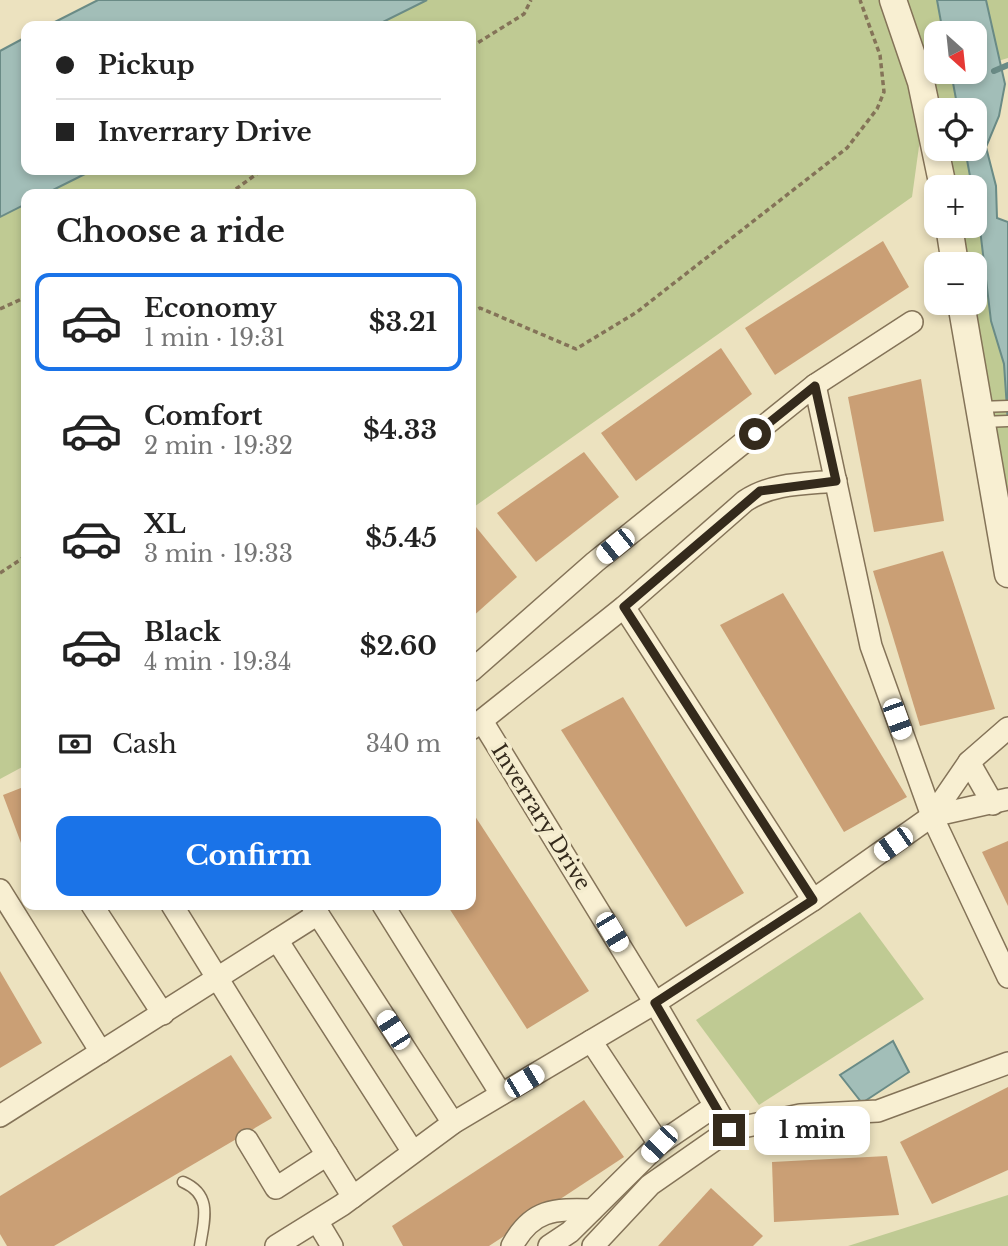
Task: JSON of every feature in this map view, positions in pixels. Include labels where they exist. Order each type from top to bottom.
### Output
[{"type":"street","points":[[893,0],[921,82],[940,175]]},
{"type":"street","points":[[964,315],[991,412],[1008,574]]},
{"type":"street","points":[[476,667],[595,562],[815,386],[912,322]]},
{"type":"street","points":[[815,386],[871,646],[932,816],[1008,977]]},
{"type":"street","points":[[476,725],[624,607],[760,491],[836,481]]},
{"type":"street","points":[[624,607],[813,900]]},
{"type":"street","name":"Inverrary Drive","points":[[476,725],[655,1003],[729,1130]]},
{"type":"street","points":[[276,1246],[353,1197],[453,1123],[655,1003],[813,900],[932,816],[969,762],[1008,728]]},
{"type":"street","points":[[932,816],[1001,802],[969,762]]},
{"type":"street","points":[[0,890],[101,1052]]},
{"type":"street","points":[[95,910],[163,1014]]},
{"type":"street","points":[[175,910],[353,1197]]},
{"type":"street","points":[[0,1116],[219,979],[277,940],[314,910]]},
{"type":"street","points":[[316,910],[453,1123]]},
{"type":"street","points":[[386,910],[501,1094]]},
{"type":"street","points":[[277,940],[413,1153]]},
{"type":"street","points":[[591,1041],[659,1144]]},
{"type":"street","points":[[593,1246],[650,1185],[729,1130],[800,1115],[878,1111],[1008,1063]]},
{"type":"street","points":[[549,1246],[570,1233],[659,1144],[715,1106]]},
{"type":"street","points":[[247,1140],[276,1188],[327,1155]]},
{"type":"street","points":[[512,1246],[522,1228],[540,1215],[555,1209],[592,1210]]},
{"type":"street","points":[[317,1221],[332,1246]]},
{"type":"lane","points":[[991,412],[1008,421]]},
{"type":"lane","points":[[183,1182],[201,1195],[207,1211],[200,1246]]},
{"type":"path","points":[[476,44],[524,14],[531,0]]},
{"type":"path","points":[[476,310],[480,308],[576,349],[637,312],[847,148],[877,109],[884,92],[880,55],[860,0]]},
{"type":"path","points":[[236,189],[254,175]]},
{"type":"path","points":[[0,309],[21,299]]},
{"type":"path","points":[[0,573],[21,559]]},
{"type":"green space","points":[[427,0],[1008,0],[1008,58],[987,64],[987,21],[924,21],[924,84],[970,84],[971,98],[924,98],[912,197],[476,505],[476,189],[55,189],[83,175],[476,175],[476,21],[385,21]]},
{"type":"green space","points":[[937,161],[977,161],[979,175],[940,175]]},
{"type":"green space","points":[[21,206],[21,768],[0,779],[0,217]]},
{"type":"green space","points":[[987,219],[1008,342],[1008,574],[963,315],[987,315],[987,252],[953,252],[951,238],[987,238]]},
{"type":"green space","points":[[860,912],[924,999],[759,1105],[696,1020]]},
{"type":"green space","points":[[1008,1195],[1008,1246],[848,1246]]},
{"type":"water","points":[[98,0],[427,0],[385,21],[57,21]]},
{"type":"water","points":[[937,0],[986,0],[1005,84],[999,116],[987,145],[987,98],[956,98],[953,84],[987,84],[987,21],[941,21]]},
{"type":"water","points":[[21,40],[21,175],[83,175],[55,189],[21,189],[21,206],[0,217],[0,51]]},
{"type":"water","points":[[987,151],[996,186],[997,218],[1008,222],[1008,424],[1004,364],[991,321],[987,252],[983,252],[981,238],[987,238],[987,175],[970,175],[967,161],[987,161]]},
{"type":"water","points":[[893,1041],[909,1072],[862,1103],[840,1075]]},
{"type":"building","points":[[883,241],[909,287],[775,375],[745,328]]},
{"type":"building","points":[[721,348],[752,394],[636,481],[601,433]]},
{"type":"building","points":[[921,379],[944,521],[874,532],[848,397]]},
{"type":"building","points":[[584,452],[619,497],[536,562],[497,513]]},
{"type":"building","points":[[476,527],[517,577],[476,614]]},
{"type":"building","points":[[943,551],[995,709],[920,726],[873,571]]},
{"type":"building","points":[[783,593],[907,797],[844,832],[720,625]]},
{"type":"building","points":[[623,697],[744,893],[686,927],[561,730]]},
{"type":"building","points":[[21,788],[21,843],[3,795]]},
{"type":"building","points":[[476,818],[589,991],[527,1029],[450,910],[476,910]]},
{"type":"building","points":[[1008,841],[1008,906],[982,852]]},
{"type":"building","points":[[0,971],[42,1043],[0,1068]]},
{"type":"building","points":[[231,1055],[272,1118],[54,1246],[7,1246],[0,1234],[0,1196]]},
{"type":"building","points":[[1008,1087],[1008,1170],[932,1204],[900,1142]]},
{"type":"building","points":[[584,1100],[624,1157],[489,1246],[403,1246],[392,1226]]},
{"type":"building","points":[[887,1156],[899,1215],[774,1222],[772,1162]]},
{"type":"building","points":[[711,1188],[763,1236],[753,1246],[658,1246]]},
{"type":"waterway","points":[[994,71],[1008,65]]},
{"type":"route","points":[[729,1130],[655,1003],[813,900],[624,607],[745,501],[760,491],[836,481],[815,386],[755,434]]}]
